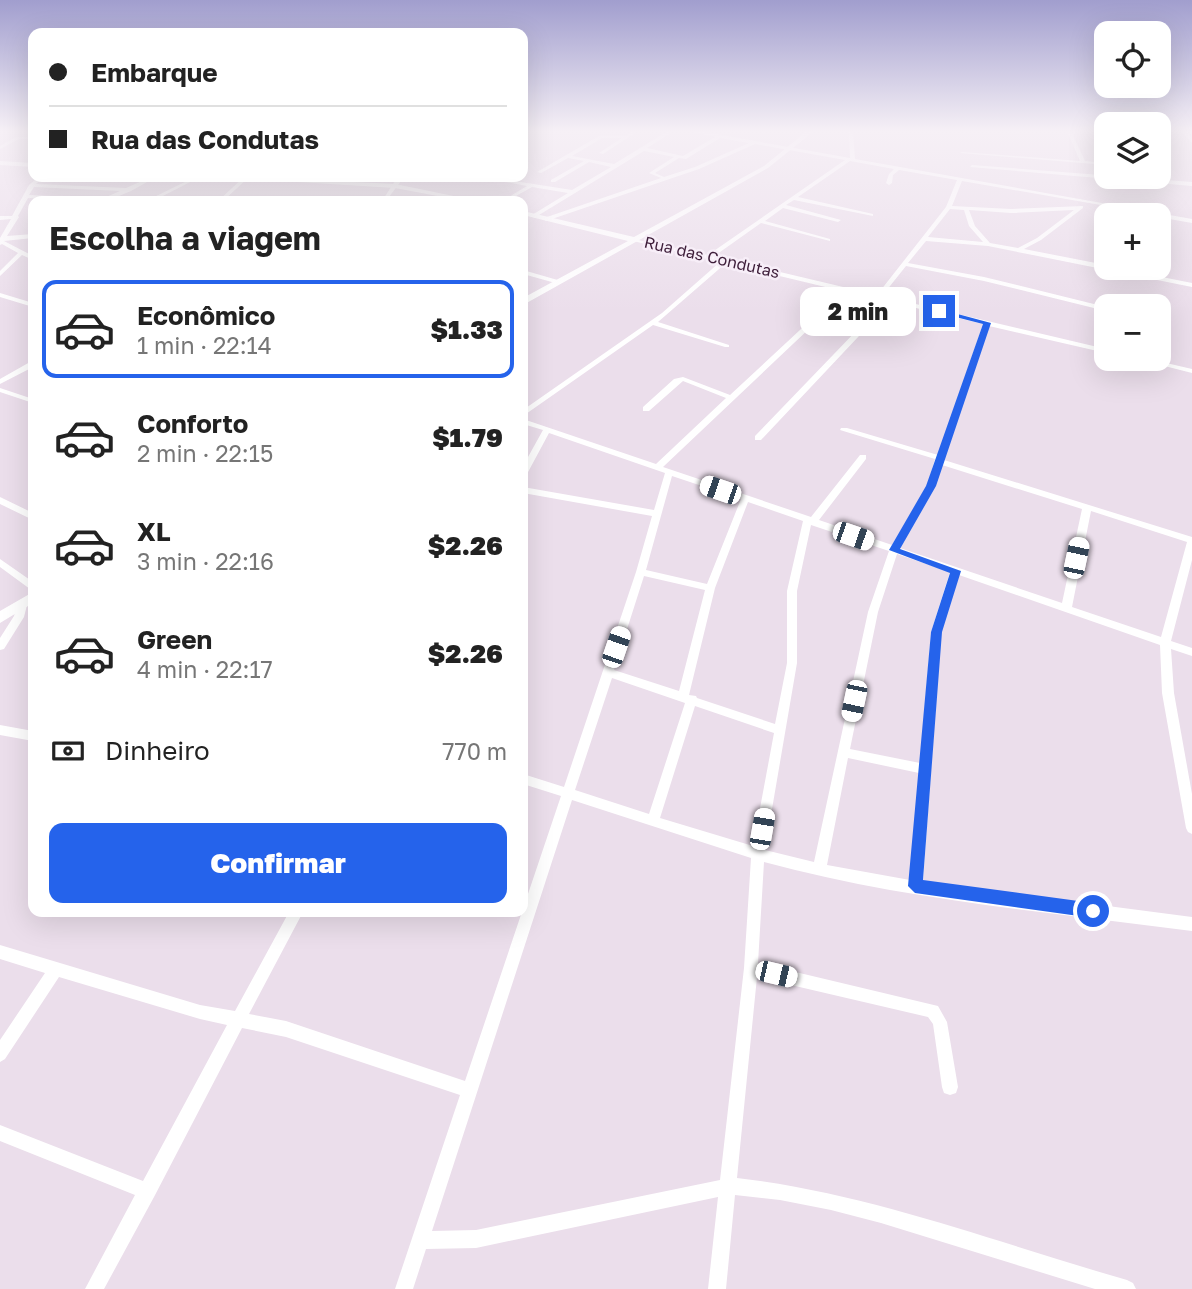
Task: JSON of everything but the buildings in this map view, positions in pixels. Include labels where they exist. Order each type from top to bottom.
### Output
[{"type":"street","points":[[3,241],[29,191]]},
{"type":"street","points":[[116,196],[127,191]]},
{"type":"street","points":[[128,191],[162,195],[170,191]]},
{"type":"street","points":[[422,191],[448,196]]},
{"type":"street","points":[[567,191],[572,192]]},
{"type":"street","points":[[546,219],[621,191]]},
{"type":"street","points":[[528,299],[719,191]]},
{"type":"street","points":[[710,256],[804,191]]},
{"type":"street","points":[[879,296],[926,239],[949,207],[956,191]]},
{"type":"street","points":[[1034,191],[1096,203]]},
{"type":"street","points":[[534,216],[572,192]]},
{"type":"street","points":[[600,194],[607,196]]},
{"type":"street","points":[[794,198],[871,215]]},
{"type":"street","points":[[1020,249],[1039,239],[1087,201]]},
{"type":"street","points":[[783,206],[838,220]]},
{"type":"street","points":[[949,207],[1079,208]]},
{"type":"street","points":[[966,209],[972,226],[988,244]]},
{"type":"street","name":"Rua das Condutas","points":[[528,214],[1094,348]]},
{"type":"street","points":[[0,218],[16,217]]},
{"type":"street","points":[[1171,218],[1192,221]]},
{"type":"street","points":[[760,221],[828,240]]},
{"type":"street","points":[[3,241],[28,237]]},
{"type":"street","points":[[926,239],[988,244],[1094,264]]},
{"type":"street","points":[[3,241],[20,254],[28,256]]},
{"type":"street","points":[[0,274],[20,254]]},
{"type":"street","points":[[528,410],[652,322],[704,282],[726,260]]},
{"type":"street","points":[[906,264],[971,276],[1094,306]]},
{"type":"street","points":[[528,273],[559,282]]},
{"type":"street","points":[[1168,280],[1192,285]]},
{"type":"street","points":[[528,911],[641,572],[658,514],[663,470],[732,398],[847,289]]},
{"type":"street","points":[[0,295],[28,303]]},
{"type":"street","points":[[758,438],[890,299]]},
{"type":"street","points":[[652,322],[727,346]]},
{"type":"street","points":[[819,870],[873,611],[894,550],[926,496],[987,323]]},
{"type":"street","points":[[1171,366],[1192,371]]},
{"type":"street","points":[[0,382],[28,367]]},
{"type":"street","points":[[646,409],[677,381],[683,379],[732,398]]},
{"type":"street","points":[[0,390],[28,399]]},
{"type":"street","points":[[528,423],[1192,652]]},
{"type":"street","points":[[528,465],[547,430]]},
{"type":"street","points":[[844,430],[1192,541],[1166,643],[1168,693],[1188,788],[1192,828]]},
{"type":"street","points":[[717,1289],[751,968],[758,854],[792,663],[792,591],[810,521],[863,457]]},
{"type":"street","points":[[528,491],[658,514]]},
{"type":"street","points":[[0,499],[28,514]]},
{"type":"street","points":[[653,821],[687,697],[710,588],[745,499]]},
{"type":"street","points":[[1066,609],[1087,507]]},
{"type":"street","points":[[0,562],[28,583]]},
{"type":"street","points":[[915,886],[936,632],[955,571]]},
{"type":"street","points":[[641,572],[710,588]]},
{"type":"street","points":[[0,618],[27,601]]},
{"type":"street","points":[[0,646],[27,601]]},
{"type":"street","points":[[608,672],[779,730]]},
{"type":"street","points":[[0,730],[28,735]]},
{"type":"street","points":[[843,752],[925,769]]},
{"type":"street","points":[[528,780],[758,854],[819,870],[1192,924]]},
{"type":"street","points":[[94,1289],[293,917]]},
{"type":"street","points":[[404,1289],[526,917]]},
{"type":"street","points":[[0,952],[239,1020],[286,1029],[469,1090]]},
{"type":"street","points":[[0,1054],[57,968]]},
{"type":"street","points":[[751,968],[933,1011],[940,1022],[950,1087]]},
{"type":"street","points":[[0,1133],[148,1191]]},
{"type":"street","points":[[422,1240],[476,1239],[730,1186],[773,1189],[834,1202],[1127,1289]]},
{"type":"route","points":[[939,311],[987,323],[931,486],[894,550],[955,571],[936,632],[915,886],[1093,911]]}]
